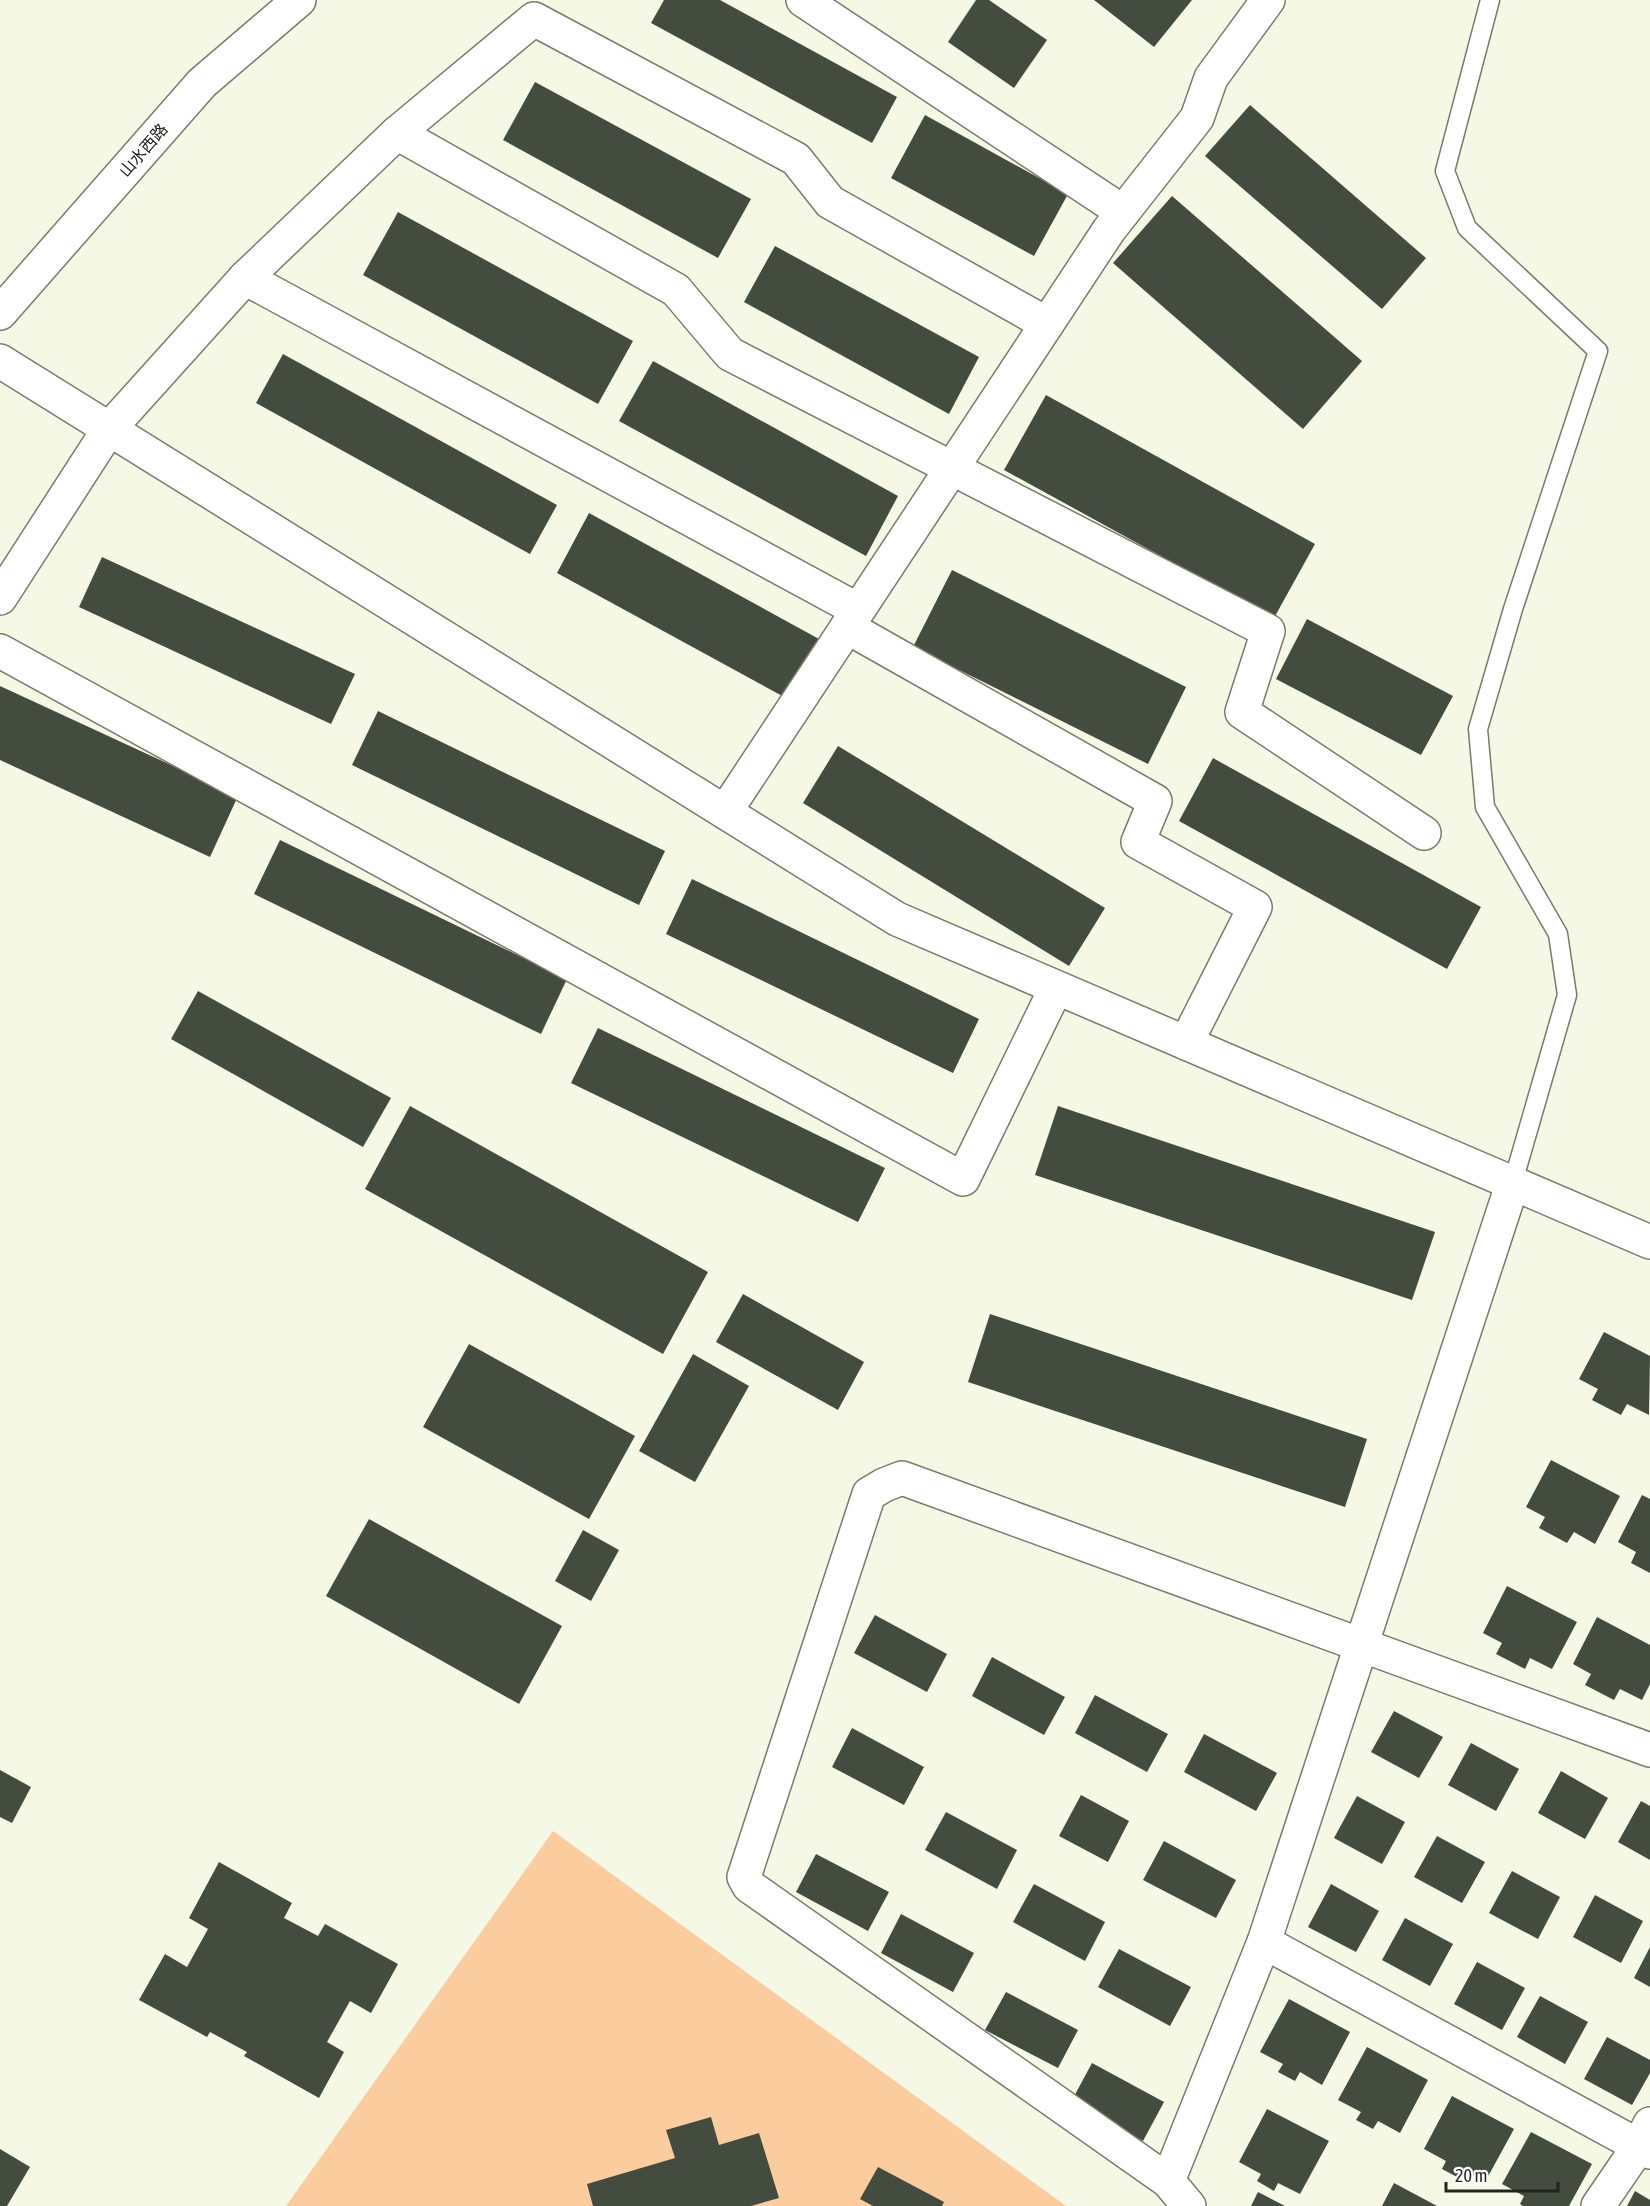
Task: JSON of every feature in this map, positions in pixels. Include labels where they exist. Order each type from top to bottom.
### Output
[{"type":"street","name":"山水西路","points":[[0,313],[202,82],[299,0]]},
{"type":"street","points":[[803,0],[1123,212]]},
{"type":"street","points":[[725,812],[1109,230],[1197,118],[1211,78],[1268,0]]},
{"type":"street","points":[[0,598],[109,429],[245,278],[397,133],[534,19],[796,159],[830,202],[1047,324]]},
{"type":"street","points":[[397,133],[676,290],[730,354],[1268,631],[1242,712],[1424,833]]},
{"type":"street","points":[[245,278],[853,619],[1155,801],[1138,842],[1255,907],[1186,1043]]},
{"type":"street","points":[[0,361],[897,919],[1650,1242]]},
{"type":"street","points":[[0,651],[963,1179],[1056,988]]},
{"type":"street","points":[[1168,2181],[1264,1942],[1513,1182]]},
{"type":"street","points":[[1189,2206],[1168,2181],[748,1886],[744,1877],[869,1494],[902,1478],[1650,1750]]},
{"type":"street","points":[[1264,1942],[1646,2140],[1599,2206]]},
{"type":"lane","points":[[1490,0],[1445,171],[1467,228],[1598,351],[1513,609],[1478,729],[1485,807],[1558,934],[1567,995],[1513,1182]]},
{"type":"shaded area","points":[[553,1831],[1066,2206],[286,2206]]},
{"type":"building","points":[[664,0],[720,0],[897,97],[872,143],[651,23]]},
{"type":"building","points":[[976,0],[989,0],[1047,40],[1014,88],[948,42]]},
{"type":"building","points":[[1094,0],[1192,0],[1154,47]]},
{"type":"building","points":[[535,82],[751,199],[718,258],[503,140]]},
{"type":"building","points":[[1250,105],[1426,258],[1382,309],[1205,156]]},
{"type":"building","points":[[925,115],[1068,194],[1034,256],[891,178]]},
{"type":"building","points":[[1172,196],[1362,361],[1303,429],[1113,263]]},
{"type":"building","points":[[398,212],[633,341],[598,404],[363,275]]},
{"type":"building","points":[[775,246],[979,357],[949,414],[744,302]]},
{"type":"building","points":[[283,354],[557,505],[530,554],[256,403]]},
{"type":"building","points":[[653,361],[898,496],[866,556],[619,421]]},
{"type":"building","points":[[1046,395],[1315,544],[1274,618],[1004,470]]},
{"type":"building","points":[[589,513],[819,639],[786,698],[557,573]]},
{"type":"building","points":[[102,557],[355,674],[331,724],[79,607]]},
{"type":"building","points":[[952,570],[1186,687],[1148,764],[913,647]]},
{"type":"building","points":[[1307,619],[1453,696],[1421,755],[1276,679]]},
{"type":"building","points":[[0,686],[238,796],[210,857],[0,760]]},
{"type":"building","points":[[378,711],[665,851],[639,905],[352,765]]},
{"type":"building","points":[[838,746],[1105,908],[1069,966],[803,803]]},
{"type":"building","points":[[1213,758],[1481,907],[1447,969],[1179,821]]},
{"type":"building","points":[[280,840],[567,979],[541,1034],[254,894]]},
{"type":"building","points":[[692,879],[979,1019],[953,1073],[666,934]]},
{"type":"building","points":[[198,991],[391,1098],[363,1147],[171,1039]]},
{"type":"building","points":[[598,1028],[885,1168],[858,1222],[571,1083]]},
{"type":"building","points":[[410,1106],[708,1272],[663,1354],[365,1189]]},
{"type":"building","points":[[1058,1106],[1435,1232],[1412,1300],[1035,1175]]},
{"type":"building","points":[[743,1294],[864,1362],[838,1410],[716,1342]]},
{"type":"building","points":[[990,1314],[1367,1439],[1345,1507],[968,1382]]},
{"type":"building","points":[[1604,1332],[1650,1356],[1649,1415],[1627,1404],[1621,1415],[1592,1400],[1598,1389],[1579,1379]]},
{"type":"building","points":[[469,1344],[635,1436],[589,1519],[423,1427]]},
{"type":"building","points":[[693,1354],[749,1386],[695,1482],[639,1451]]},
{"type":"building","points":[[1551,1460],[1620,1496],[1595,1544],[1574,1532],[1567,1543],[1539,1528],[1545,1517],[1526,1507]]},
{"type":"building","points":[[1642,1495],[1650,1499],[1650,1573],[1631,1563],[1636,1552],[1618,1542]]},
{"type":"building","points":[[369,1519],[562,1626],[519,1704],[326,1596]]},
{"type":"building","points":[[583,1530],[619,1550],[591,1601],[555,1581]]},
{"type":"building","points":[[1507,1586],[1577,1622],[1552,1669],[1530,1658],[1525,1669],[1496,1654],[1502,1643],[1483,1633]]},
{"type":"building","points":[[875,1615],[947,1654],[927,1692],[854,1653]]},
{"type":"building","points":[[1597,1617],[1650,1645],[1650,1684],[1642,1700],[1620,1689],[1614,1700],[1585,1685],[1591,1674],[1573,1664]]},
{"type":"building","points":[[992,1657],[1065,1697],[1044,1735],[972,1696]]},
{"type":"building","points":[[1095,1695],[1168,1734],[1147,1772],[1075,1733]]},
{"type":"building","points":[[1394,1711],[1443,1737],[1419,1778],[1371,1752]]},
{"type":"building","points":[[852,1728],[924,1767],[904,1805],[832,1767]]},
{"type":"building","points":[[1204,1734],[1277,1773],[1256,1811],[1184,1772]]},
{"type":"building","points":[[1471,1743],[1519,1769],[1496,1811],[1448,1785]]},
{"type":"building","points":[[0,1770],[31,1787],[12,1823],[0,1817]]},
{"type":"building","points":[[1561,1771],[1608,1798],[1585,1839],[1538,1813]]},
{"type":"building","points":[[1081,1795],[1129,1821],[1108,1862],[1059,1836]]},
{"type":"building","points":[[1357,1796],[1405,1822],[1382,1864],[1334,1838]]},
{"type":"building","points":[[1641,1801],[1650,1806],[1650,1860],[1618,1842]]},
{"type":"building","points":[[946,1812],[1017,1850],[997,1889],[925,1850]]},
{"type":"building","points":[[1437,1836],[1485,1862],[1462,1903],[1414,1877]]},
{"type":"building","points":[[1164,1841],[1236,1880],[1216,1918],[1143,1880]]},
{"type":"building","points":[[816,1854],[889,1892],[868,1931],[796,1892]]},
{"type":"building","points":[[219,1862],[292,1903],[284,1918],[318,1936],[325,1924],[398,1964],[371,2013],[350,2001],[327,2042],[344,2052],[319,2098],[244,2056],[247,2052],[210,2032],[207,2037],[139,2000],[165,1954],[187,1967],[208,1929],[189,1918]]},
{"type":"building","points":[[1512,1871],[1560,1897],[1538,1939],[1489,1913]]},
{"type":"building","points":[[1034,1884],[1105,1922],[1085,1961],[1013,1922]]},
{"type":"building","points":[[1331,1884],[1379,1911],[1356,1952],[1308,1927]]},
{"type":"building","points":[[1595,1895],[1643,1921],[1621,1963],[1573,1937]]},
{"type":"building","points":[[901,1914],[974,1953],[953,1992],[881,1953]]},
{"type":"building","points":[[1405,1918],[1453,1944],[1430,1986],[1382,1960]]},
{"type":"building","points":[[1650,1947],[1650,1987],[1634,1978]]},
{"type":"building","points":[[1119,1949],[1191,1987],[1170,2026],[1098,1987]]},
{"type":"building","points":[[1477,1962],[1525,1988],[1502,2030],[1454,2004]]},
{"type":"building","points":[[1006,1992],[1078,2030],[1058,2068],[985,2030]]},
{"type":"building","points":[[1540,1996],[1588,2022],[1565,2064],[1517,2037]]},
{"type":"building","points":[[1289,1999],[1350,2032],[1322,2085],[1300,2072],[1295,2081],[1278,2072],[1283,2064],[1260,2052]]},
{"type":"building","points":[[1607,2037],[1650,2060],[1650,2073],[1632,2105],[1584,2079]]},
{"type":"building","points":[[1367,2047],[1428,2080],[1400,2133],[1378,2121],[1373,2129],[1356,2120],[1361,2112],[1338,2100]]},
{"type":"building","points":[[1092,2063],[1164,2102],[1143,2141],[1071,2102]]},
{"type":"building","points":[[1452,2096],[1514,2129],[1485,2182],[1463,2170],[1459,2178],[1442,2169],[1446,2161],[1424,2149]]},
{"type":"building","points":[[1267,2109],[1329,2141],[1300,2194],[1278,2183],[1274,2191],[1257,2181],[1261,2174],[1239,2162]]},
{"type":"building","points":[[711,2117],[719,2145],[759,2133],[779,2198],[751,2206],[593,2206],[587,2184],[675,2158],[666,2130]]},
{"type":"building","points":[[1531,2132],[1592,2164],[1569,2206],[1523,2206],[1520,2204],[1524,2196],[1502,2184]]},
{"type":"building","points":[[0,2149],[30,2167],[7,2206],[0,2206]]},
{"type":"building","points":[[878,2167],[944,2202],[942,2206],[873,2206],[860,2199]]},
{"type":"building","points":[[1394,2183],[1437,2206],[1382,2206]]},
{"type":"building","points":[[1635,2191],[1650,2200],[1650,2206],[1627,2206]]},
{"type":"building","points":[[1258,2192],[1285,2206],[1251,2206]]}]
